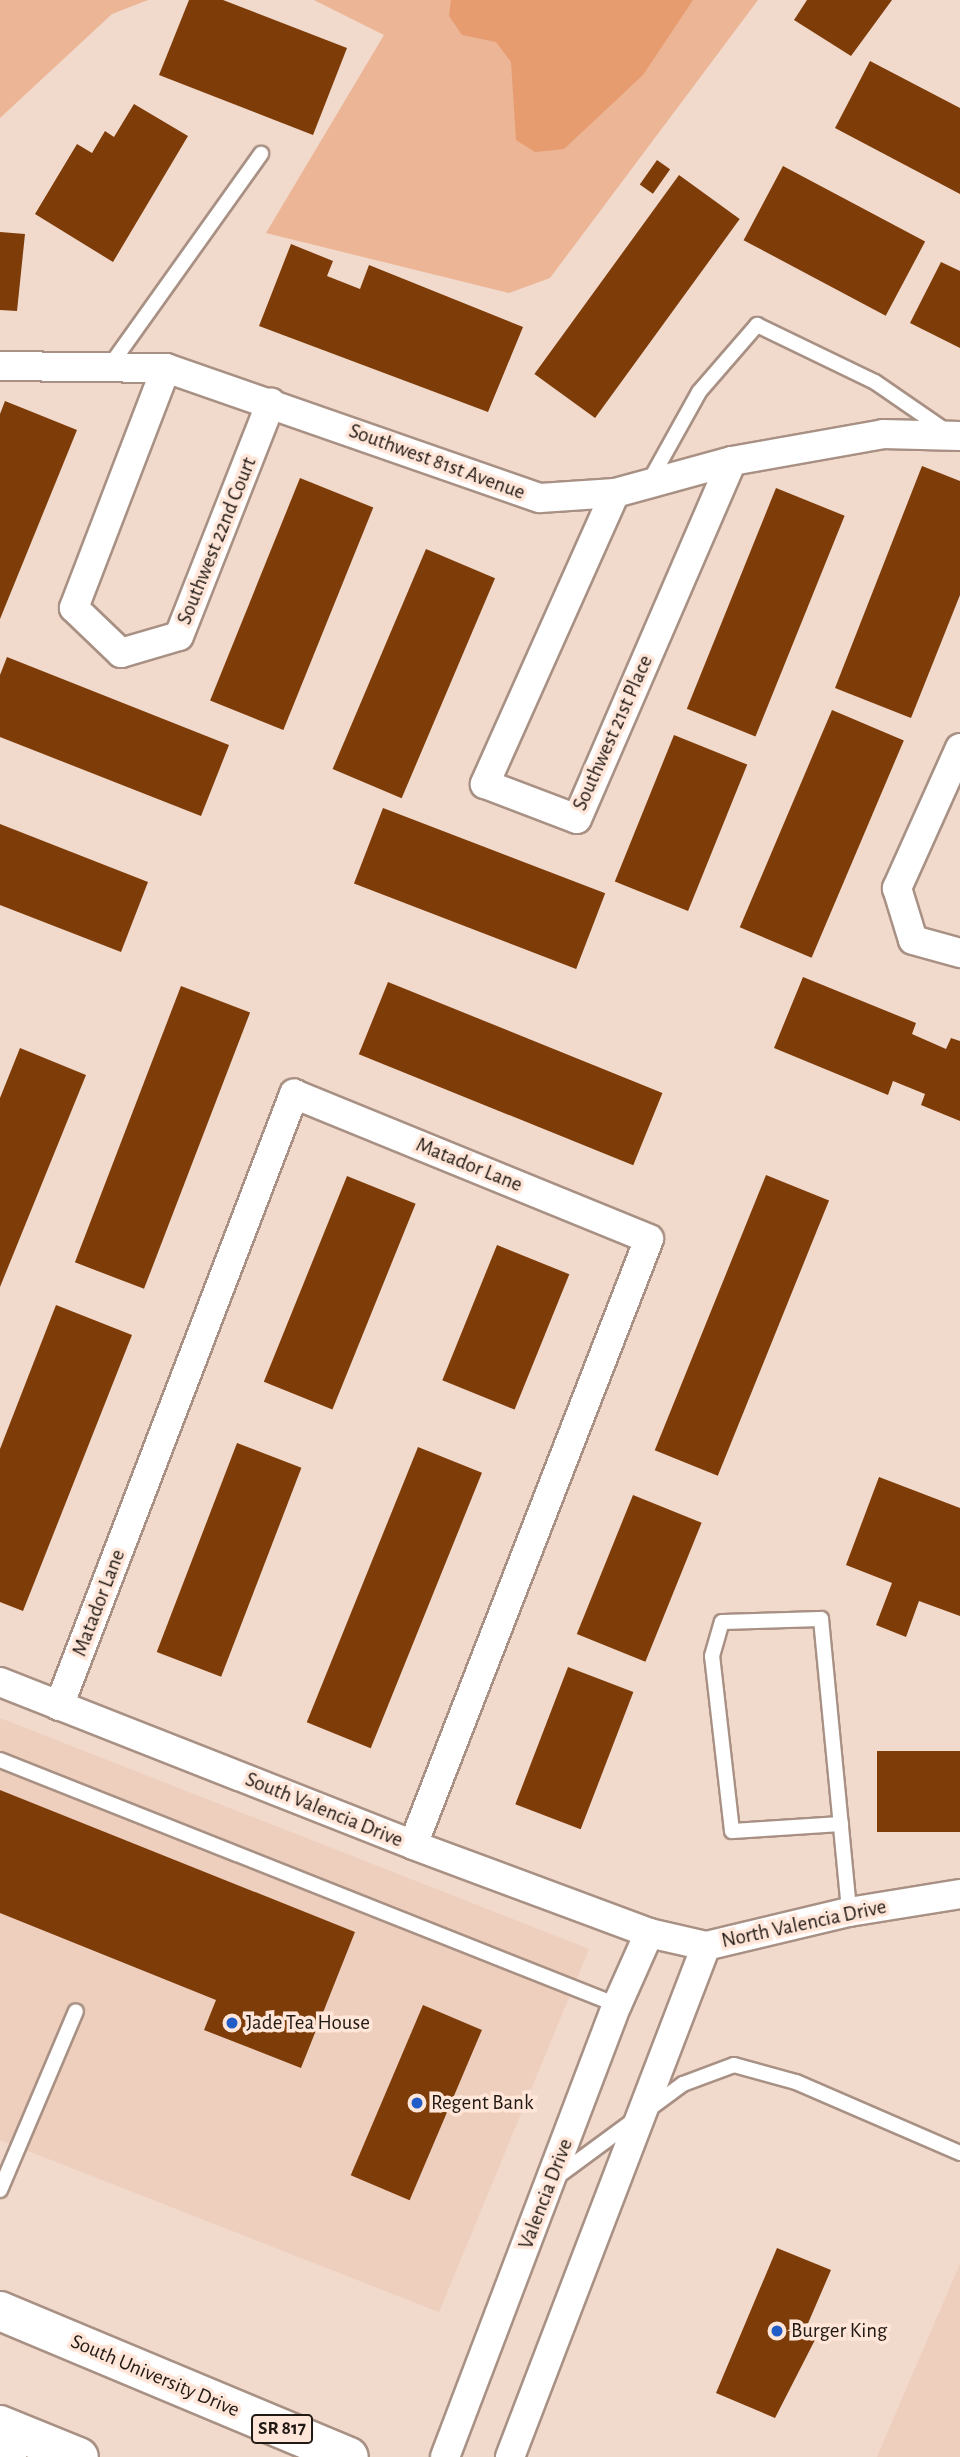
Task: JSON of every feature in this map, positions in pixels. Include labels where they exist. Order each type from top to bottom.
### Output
[{"type":"main road","name":"South University Drive","points":[[0,2311],[349,2457]]},
{"type":"main road","points":[[0,2425],[79,2457]]},
{"type":"main road","points":[[0,2452],[7,2457]]},
{"type":"street","name":"Southwest 81st Avenue","points":[[0,366],[166,368],[271,402],[540,498],[615,494],[649,482],[732,461],[883,434],[953,434]]},
{"type":"street","name":"Southwest 22nd Court","points":[[166,368],[74,608],[121,653],[179,636],[271,402]]},
{"type":"street","name":"Southwest 21st Place","points":[[615,494],[485,784],[577,819],[732,461]]},
{"type":"street","points":[[960,748],[897,888],[913,940],[960,953]]},
{"type":"street","name":"Matador Lane","points":[[59,1706],[294,1094],[649,1238],[413,1845]]},
{"type":"street","name":"South Valencia Drive","points":[[0,1682],[413,1845],[649,1933]]},
{"type":"street","name":"North Valencia Drive","points":[[649,1933],[706,1946],[849,1912],[960,1894]]},
{"type":"street","name":"Valencia Drive","points":[[445,2457],[617,2005],[649,1933]]},
{"type":"street","points":[[510,2457],[706,1946]]},
{"type":"lane","points":[[109,367],[261,154]]},
{"type":"lane","points":[[649,482],[699,393],[757,325],[875,382],[953,434]]},
{"type":"lane","points":[[841,1824],[732,1831],[712,1656],[722,1622],[821,1619],[841,1824],[849,1912]]},
{"type":"lane","points":[[0,1760],[617,2005]]},
{"type":"lane","points":[[0,2190],[76,2011]]},
{"type":"lane","points":[[551,2181],[643,2109],[707,2072],[757,2067],[960,2153]]},
{"type":"shaded area","points":[[0,0],[148,0],[112,14],[0,118]]},
{"type":"shaded area","points":[[314,0],[758,0],[550,278],[509,293],[266,233],[384,35]]},
{"type":"shaded area","points":[[451,0],[693,0],[643,75],[564,149],[535,152],[516,140],[511,62],[496,42],[462,35],[449,16]]},
{"type":"shaded area","points":[[0,1718],[589,1949],[439,2312],[0,2140]]},
{"type":"shaded area","points":[[960,2264],[960,2457],[877,2457]]},
{"type":"building","points":[[189,0],[223,0],[347,48],[313,135],[159,75]]},
{"type":"building","points":[[807,0],[892,0],[851,56],[794,20]]},
{"type":"building","points":[[870,61],[960,108],[960,194],[835,128]]},
{"type":"building","points":[[134,104],[188,136],[113,262],[35,214],[77,144],[92,153],[105,131],[114,137]]},
{"type":"building","points":[[657,160],[670,169],[653,194],[640,185]]},
{"type":"building","points":[[783,166],[925,242],[886,316],[744,240]]},
{"type":"building","points":[[679,175],[740,219],[595,418],[534,374]]},
{"type":"building","points":[[0,232],[25,234],[17,311],[0,310]]},
{"type":"building","points":[[291,244],[333,261],[327,276],[360,289],[369,265],[523,327],[488,412],[259,326]]},
{"type":"building","points":[[941,262],[960,271],[960,348],[910,323]]},
{"type":"building","points":[[5,401],[77,430],[0,619],[0,414]]},
{"type":"building","points":[[922,466],[960,481],[960,595],[911,718],[835,688]]},
{"type":"building","points":[[300,478],[373,508],[283,730],[210,701]]},
{"type":"building","points":[[776,488],[845,516],[755,736],[687,709]]},
{"type":"building","points":[[426,549],[495,578],[402,798],[333,769]]},
{"type":"building","points":[[7,657],[229,745],[201,816],[0,737],[0,675]]},
{"type":"building","points":[[832,710],[904,740],[812,958],[740,927]]},
{"type":"building","points":[[674,735],[747,765],[688,911],[615,881]]},
{"type":"building","points":[[383,808],[605,893],[576,969],[354,884]]},
{"type":"building","points":[[0,824],[148,882],[121,952],[0,905]]},
{"type":"building","points":[[803,977],[916,1023],[912,1034],[946,1049],[951,1038],[960,1041],[960,1121],[921,1105],[925,1094],[893,1081],[888,1095],[774,1048]]},
{"type":"building","points":[[388,982],[662,1093],[633,1165],[359,1054]]},
{"type":"building","points":[[181,986],[250,1013],[144,1289],[75,1262]]},
{"type":"building","points":[[20,1048],[86,1075],[0,1287],[0,1098]]},
{"type":"building","points":[[766,1175],[829,1200],[718,1476],[655,1450]]},
{"type":"building","points":[[347,1176],[416,1204],[332,1410],[264,1382]]},
{"type":"building","points":[[497,1245],[569,1274],[515,1410],[442,1380]]},
{"type":"building","points":[[56,1305],[132,1335],[23,1611],[0,1602],[0,1449]]},
{"type":"building","points":[[237,1443],[301,1468],[221,1677],[157,1652]]},
{"type":"building","points":[[418,1447],[482,1473],[371,1748],[307,1722]]},
{"type":"building","points":[[879,1477],[960,1508],[960,1616],[919,1601],[906,1637],[876,1625],[892,1583],[846,1565]]},
{"type":"building","points":[[633,1495],[702,1523],[645,1662],[577,1634]]},
{"type":"building","points":[[568,1667],[633,1692],[581,1829],[515,1804]]},
{"type":"building","points":[[877,1751],[960,1751],[960,1832],[877,1832]]},
{"type":"building","points":[[0,1790],[355,1932],[301,2068],[204,2030],[216,2000],[0,1913]]},
{"type":"building","name":"Regent Bank","points":[[423,2005],[482,2030],[410,2200],[351,2175]]},
{"type":"building","name":"Burger King","points":[[777,2248],[831,2270],[806,2328],[818,2334],[775,2418],[716,2393]]},
{"type":"place","name":"Jade Tea House","points":[[232,2023]]},
{"type":"place","name":"Regent Bank","points":[[417,2103]]},
{"type":"place","name":"Burger King","points":[[777,2331]]}]
